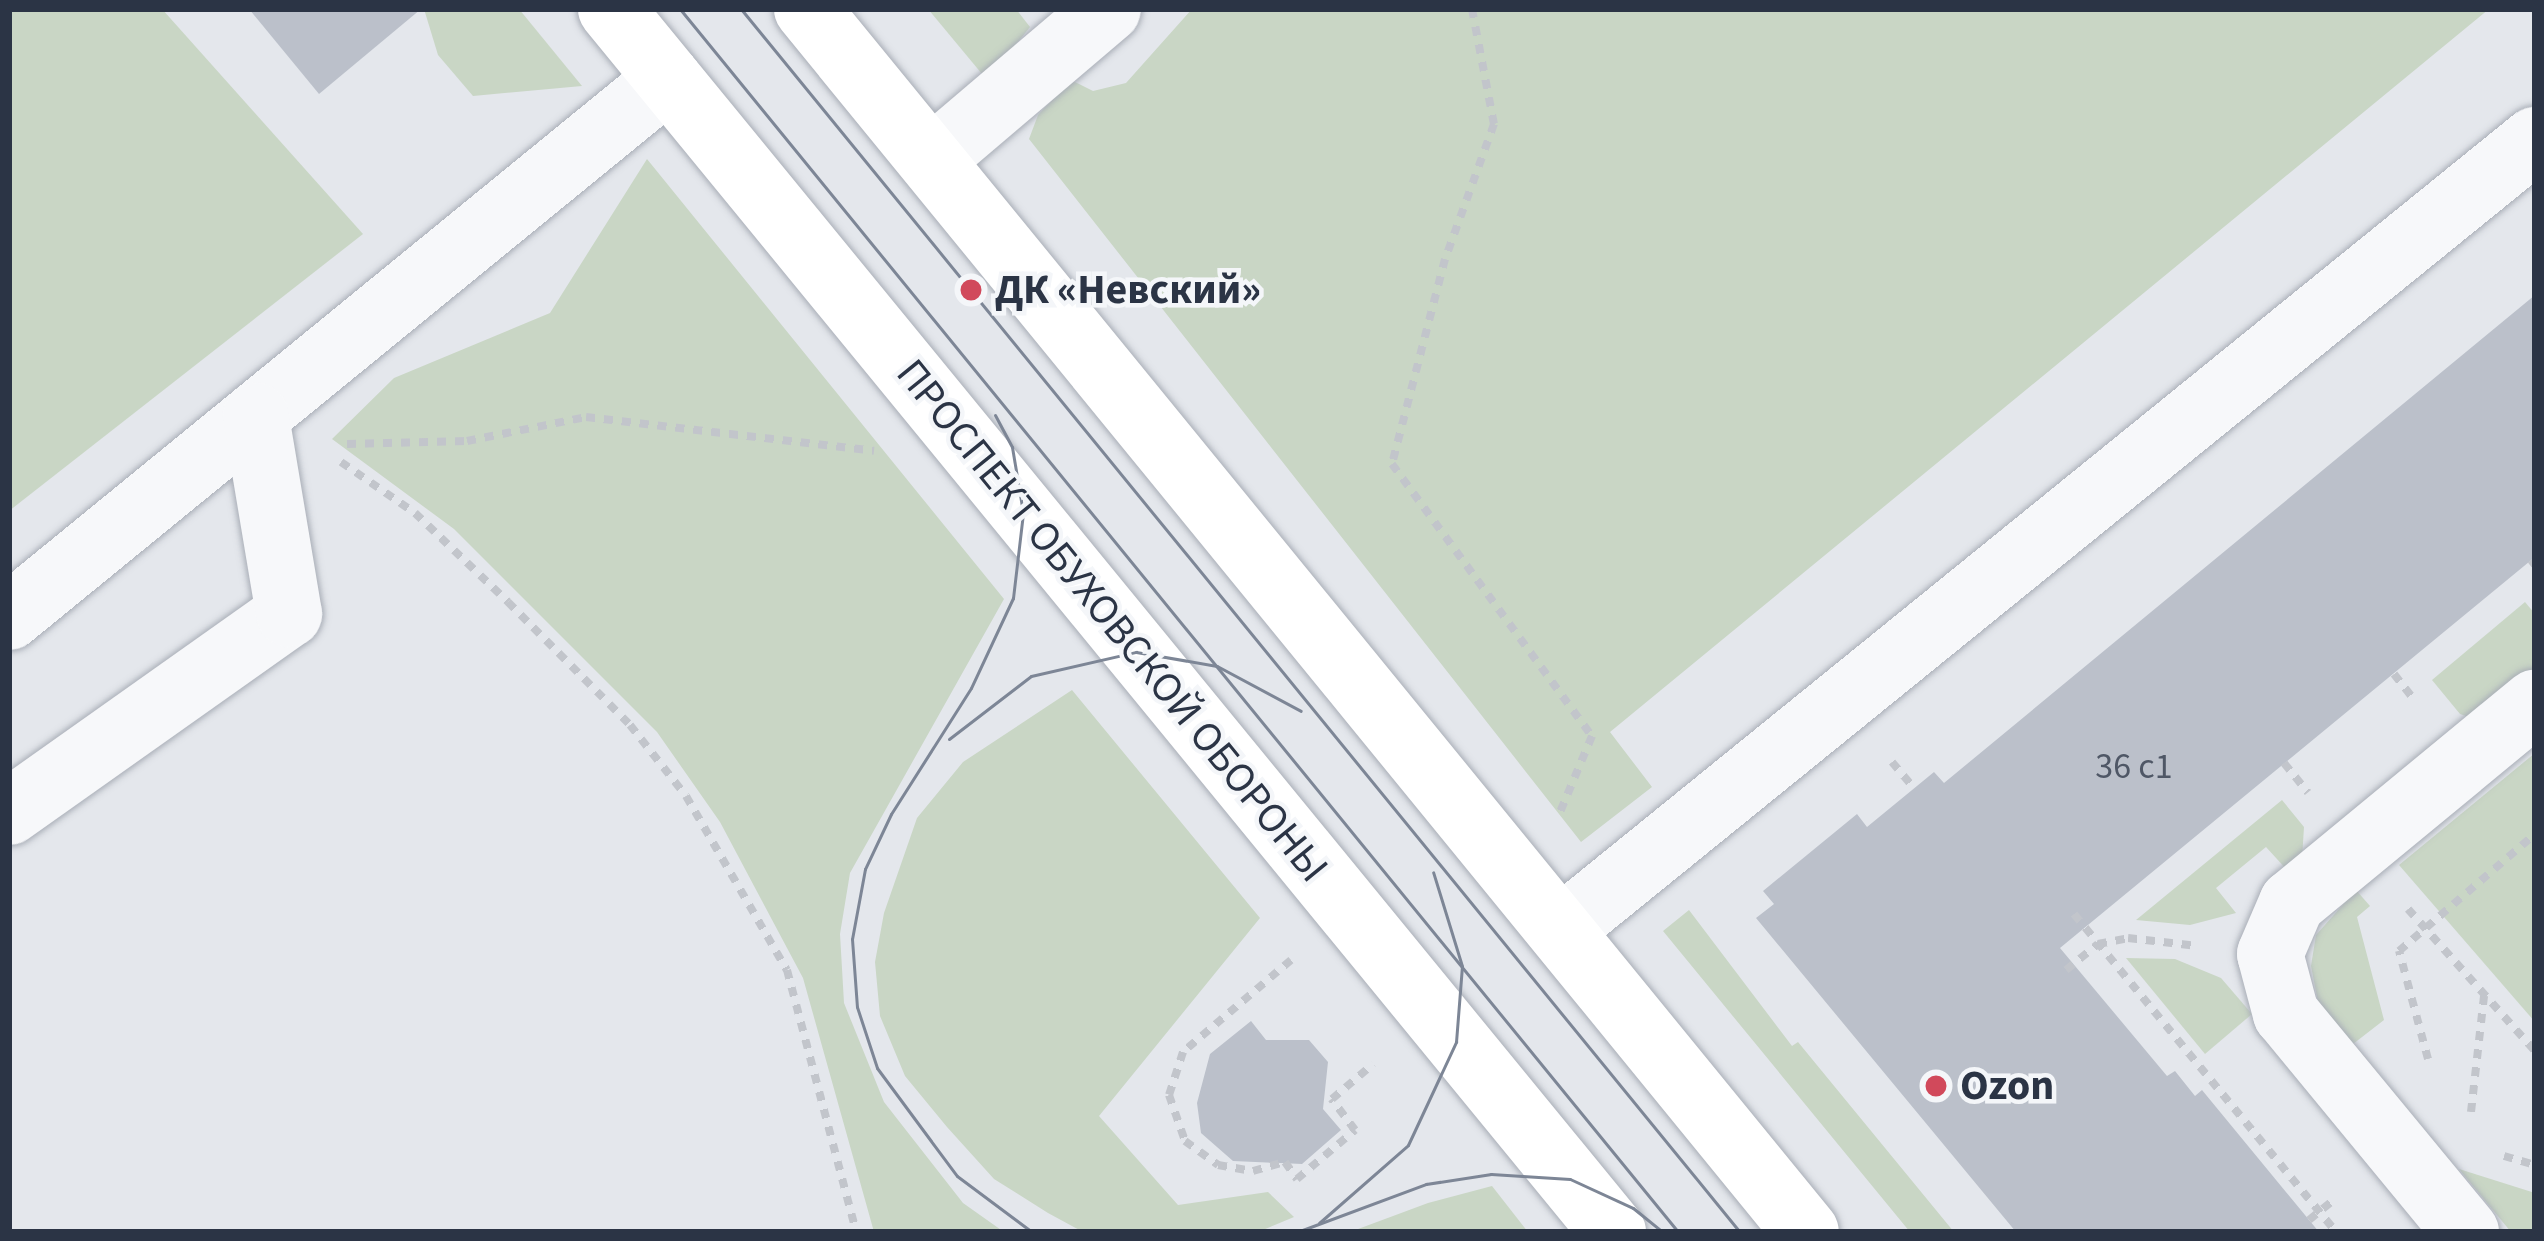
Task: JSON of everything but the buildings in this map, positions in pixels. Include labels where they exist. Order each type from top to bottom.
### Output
[{"type":"main road","name":"ПРОСПЕКТ ОБУХОВСКОЙ ОБОРОНЫ","points":[[611,9],[1613,1232]]},
{"type":"main road","points":[[807,9],[1806,1232]]},
{"type":"lane","points":[[932,159],[1108,9]]},
{"type":"lane","points":[[9,617],[668,79]]},
{"type":"lane","points":[[1559,930],[2535,140]]},
{"type":"lane","points":[[9,812],[289,614],[256,416]]},
{"type":"lane","points":[[2466,1232],[2286,1014],[2270,954],[2292,903],[2535,703]]},
{"type":"path","points":[[1472,9],[1494,124],[1445,260],[1392,464],[1592,736],[1552,828]]},
{"type":"path","points":[[256,416],[316,444],[415,513],[631,725],[686,796],[787,970],[856,1232]]},
{"type":"path","points":[[316,444],[467,441],[586,417],[896,454]]},
{"type":"path","points":[[2431,1069],[2398,951],[2535,834]]},
{"type":"path","points":[[2355,850],[2535,1051]]},
{"type":"path","points":[[2074,914],[2336,1232]]},
{"type":"path","points":[[2066,970],[2098,944],[2128,938],[2270,954]]},
{"type":"path","points":[[1304,949],[1183,1052],[1169,1095],[1185,1141],[1218,1165],[1253,1171],[1285,1162],[1297,1179],[1333,1143],[1355,1130],[1332,1099],[1388,1051]]},
{"type":"path","points":[[2470,1123],[2484,994]]},
{"type":"path","points":[[2490,1151],[2535,1165]]},
{"type":"green space","points":[[9,9],[162,9],[363,234],[9,511]]},
{"type":"green space","points":[[424,9],[519,9],[582,86],[473,96],[438,55]]},
{"type":"green space","points":[[928,9],[1016,9],[1030,27],[987,80]]},
{"type":"green space","points":[[1192,9],[2489,9],[1610,732],[1652,787],[1581,842],[1029,139],[1038,115],[1071,80],[1093,91],[1126,83]]},
{"type":"green space","points":[[647,159],[1004,599],[850,873],[840,934],[844,1003],[884,1102],[963,1203],[1004,1232],[874,1232],[803,978],[720,822],[657,732],[454,529],[332,439],[394,378],[550,313]]},
{"type":"green space","points":[[2525,602],[2535,614],[2535,674],[2472,718],[2460,714],[2432,680]]},
{"type":"green space","points":[[1072,690],[1260,918],[1099,1116],[1178,1205],[1268,1192],[1294,1217],[1258,1232],[1083,1232],[1048,1213],[994,1179],[947,1127],[905,1076],[880,1016],[875,962],[884,913],[917,818],[963,762]]},
{"type":"green space","points":[[2535,753],[2535,1022],[2399,865]]},
{"type":"green space","points":[[2282,800],[2304,827],[2302,859],[2287,870],[2266,847],[2216,888],[2236,913],[2190,925],[2136,920]]},
{"type":"green space","points":[[2356,890],[2370,906],[2357,917],[2384,1020],[2353,1044],[2318,1002],[2311,966],[2316,935]]},
{"type":"green space","points":[[1689,910],[1792,1046],[1798,1042],[1954,1232],[1910,1232],[1663,931]]},
{"type":"green space","points":[[2126,958],[2175,959],[2221,978],[2252,1014],[2205,1054]]},
{"type":"green space","points":[[2459,1169],[2535,1193],[2535,1232],[2511,1232]]},
{"type":"green space","points":[[1492,1186],[1528,1232],[1350,1232],[1428,1203]]},
{"type":"tram line","points":[[680,9],[1678,1232]]},
{"type":"tram line","points":[[741,9],[1740,1232]]},
{"type":"tram line","points":[[995,415],[1012,447],[1023,513],[1013,598],[971,688],[891,814],[865,869],[852,939],[857,1007],[877,1068],[957,1176],[1032,1232]]},
{"type":"tram line","points":[[949,739],[1031,676],[1136,652],[1217,666],[1301,711]]},
{"type":"tram line","points":[[1319,1223],[1408,1145],[1456,1042],[1462,966],[1433,872]]},
{"type":"tram line","points":[[1297,1232],[1426,1184],[1491,1174],[1570,1179],[1633,1208],[1663,1232]]},
{"type":"place","name":"ДК «Невский»","points":[[971,290]]},
{"type":"place","name":"Ozon","points":[[1936,1086]]}]
